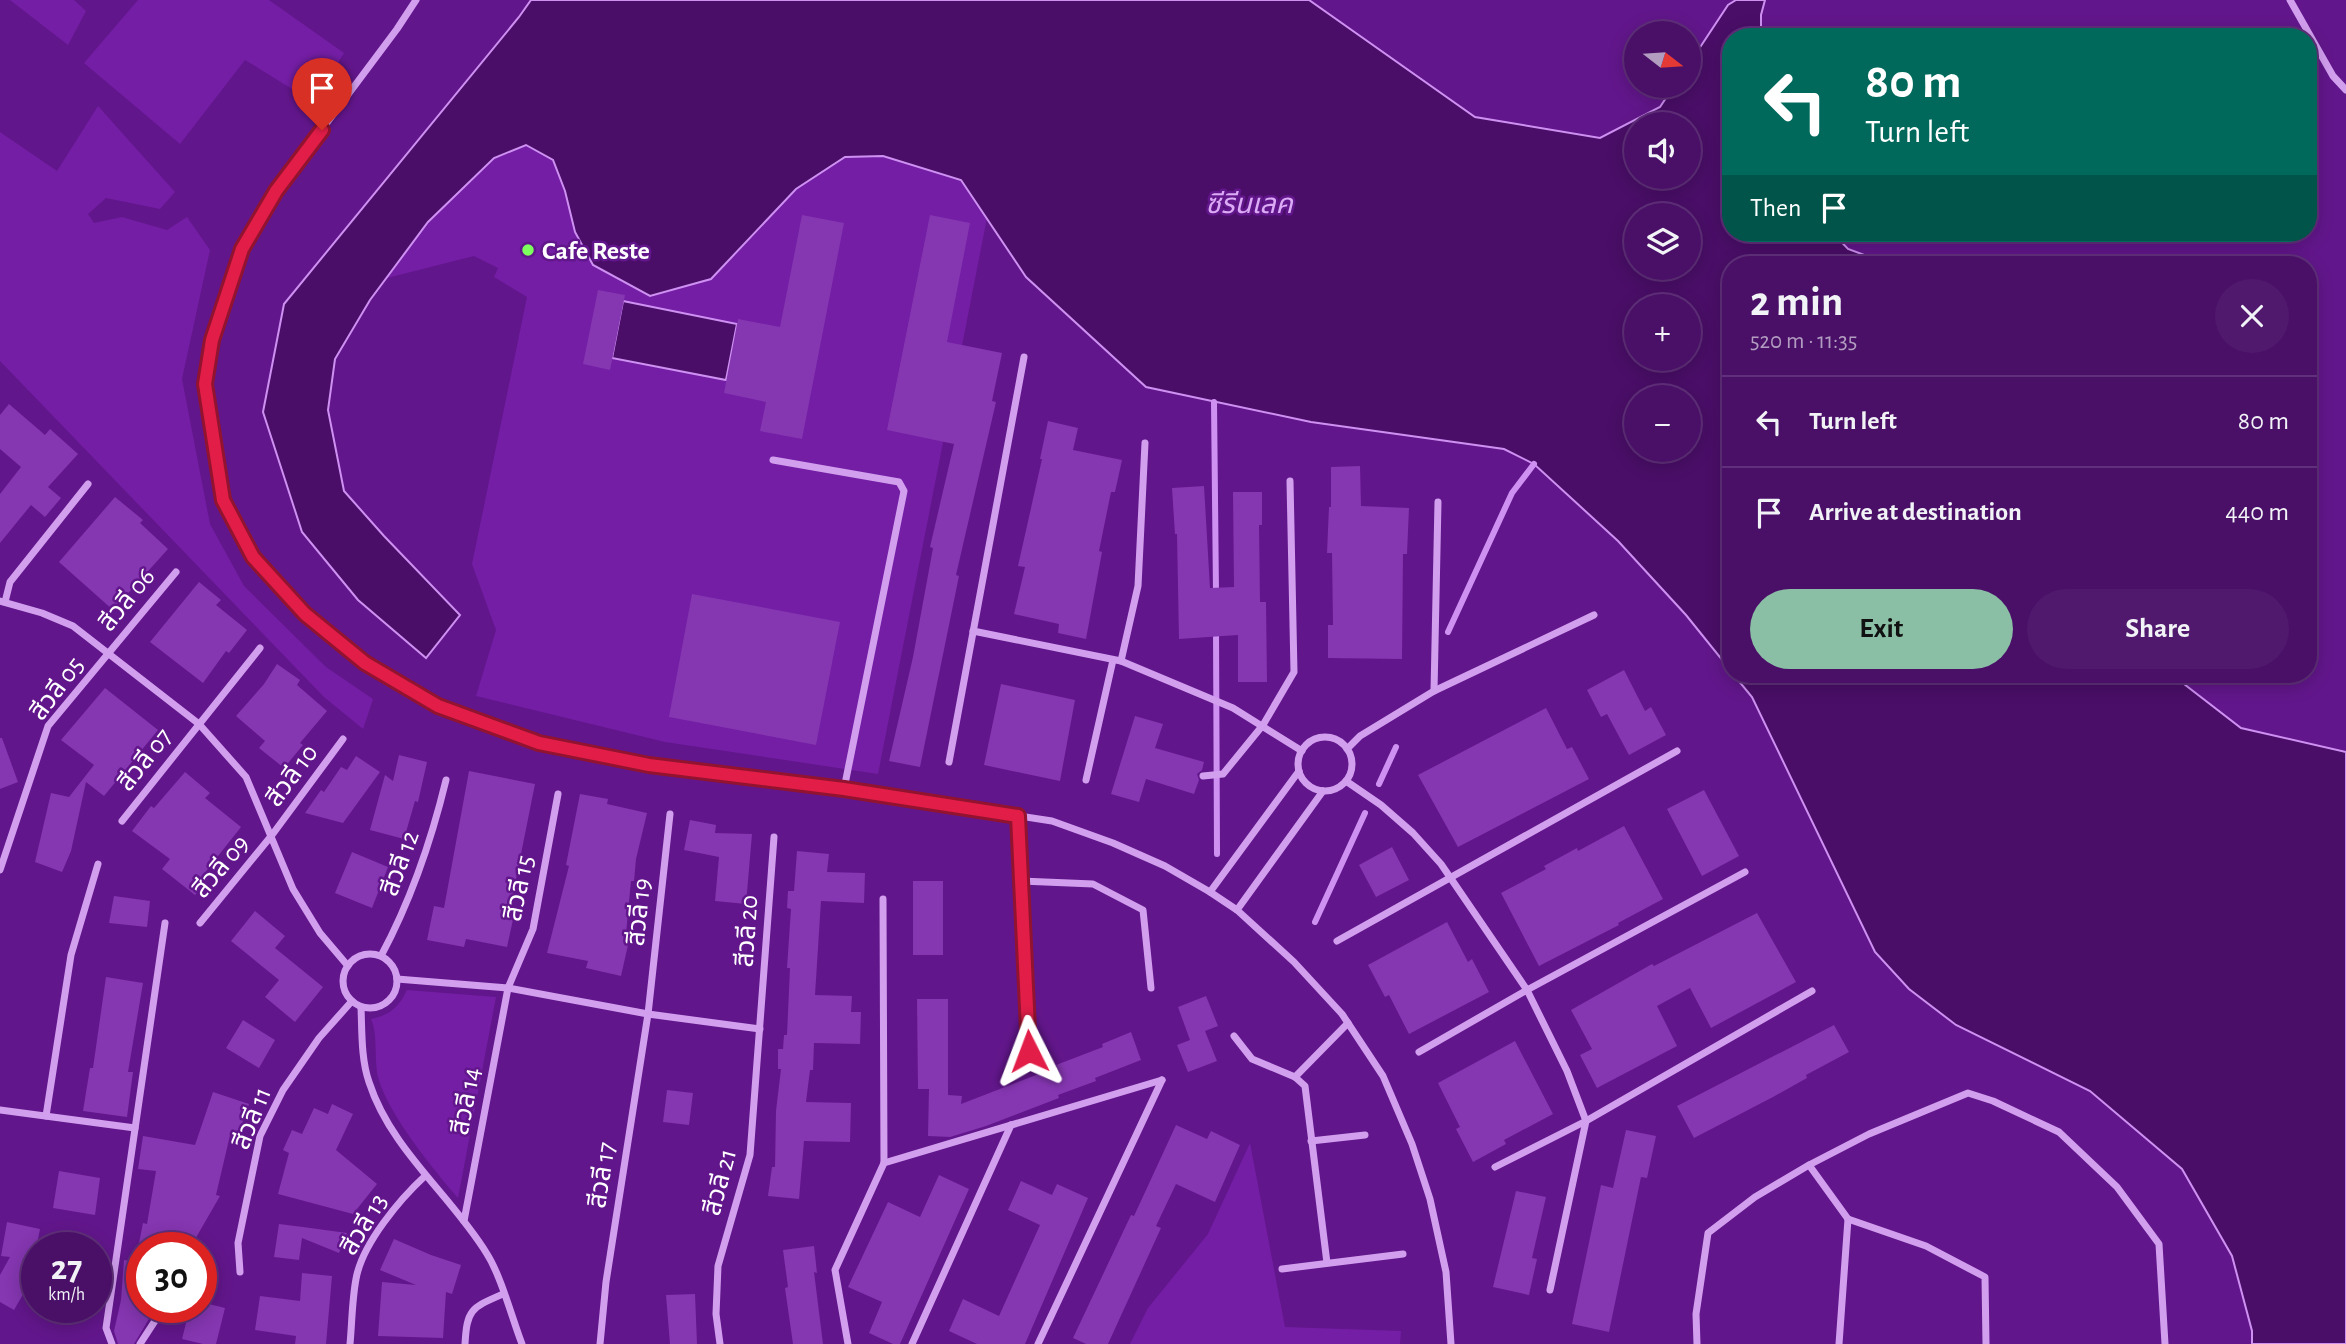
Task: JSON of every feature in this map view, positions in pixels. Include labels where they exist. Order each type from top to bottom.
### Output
[{"type":"street","points":[[416,0],[276,191],[242,249],[212,340],[205,384],[223,500],[253,557],[305,614],[365,663],[453,712],[539,743],[649,765],[844,789],[1052,821],[1113,843],[1165,866],[1210,892],[1237,910],[1294,962],[1348,1023],[1383,1076],[1412,1144],[1430,1199],[1446,1272],[1451,1344]]},
{"type":"street","points":[[2290,0],[2306,28]]},
{"type":"street","points":[[2317,48],[2333,76],[2346,90]]},
{"type":"street","points":[[949,762],[1024,358]]},
{"type":"street","points":[[1086,780],[1138,586],[1145,443]]},
{"type":"street","points":[[774,460],[899,482],[904,491],[844,789]]},
{"type":"street","points":[[1207,776],[1223,774],[1263,724],[1294,671],[1290,481]]},
{"type":"street","points":[[88,484],[10,582],[3,602],[42,613],[73,626],[198,724],[246,777],[293,889],[320,933],[348,965]]},
{"type":"street","points":[[1430,693],[1438,502]]},
{"type":"street","name":"สีวลี 06","points":[[109,654],[176,572]]},
{"type":"street","points":[[1348,748],[1360,736],[1430,693],[1594,615]]},
{"type":"street","points":[[973,631],[1117,660],[1224,704],[1263,724],[1302,751]]},
{"type":"street","name":"สีวลี 07","points":[[122,821],[260,648]]},
{"type":"street","name":"สีวลี 05","points":[[0,870],[48,726],[109,654]]},
{"type":"street","points":[[1210,892],[1299,771],[1302,751],[1315,739],[1324,737],[1341,742],[1348,748],[1352,765],[1346,781],[1332,791],[1323,791],[1307,785],[1299,771]]},
{"type":"street","name":"สีวลี 10","points":[[272,835],[343,739]]},
{"type":"street","points":[[1338,941],[1677,751]]},
{"type":"street","name":"สีวลี 12","points":[[381,956],[398,926],[419,875],[446,780]]},
{"type":"street","points":[[1346,781],[1381,804],[1441,863],[1527,990],[1567,1070],[1586,1121],[1550,1290]]},
{"type":"street","points":[[1237,910],[1323,791]]},
{"type":"street","name":"สีวลี 15","points":[[508,988],[533,929],[558,794]]},
{"type":"street","name":"สีวลี 19","points":[[648,1014],[670,814]]},
{"type":"street","points":[[1018,816],[1029,1051]]},
{"type":"street","name":"สีวลี 09","points":[[200,923],[272,835]]},
{"type":"street","name":"สีวลี 20","points":[[760,1029],[774,837]]},
{"type":"street","points":[[46,1116],[71,955],[98,864]]},
{"type":"street","points":[[1419,1052],[1745,872]]},
{"type":"street","points":[[1021,881],[1093,884],[1143,909],[1151,988]]},
{"type":"street","points":[[848,1344],[835,1270],[884,1163],[883,899]]},
{"type":"street","points":[[112,1344],[106,1328],[165,923]]},
{"type":"street","points":[[372,954],[390,962],[397,979],[396,988],[388,1002],[370,1008],[361,1007],[352,1001],[343,985],[343,974],[348,965],[354,959],[372,954]]},
{"type":"street","points":[[397,979],[508,988],[648,1014],[760,1029]]},
{"type":"street","name":"สีวลี 14","points":[[464,1221],[508,988]]},
{"type":"street","points":[[1496,1167],[1586,1121],[1812,991]]},
{"type":"street","name":"สีวลี 11","points":[[240,1272],[238,1243],[260,1136],[283,1090],[318,1038],[352,1001]]},
{"type":"street","points":[[361,1007],[368,1081],[387,1120],[425,1176],[464,1221],[489,1256],[522,1344]]},
{"type":"street","name":"สีวลี 17","points":[[600,1344],[606,1282],[648,1014]]},
{"type":"street","points":[[1295,1077],[1348,1023]]},
{"type":"street","name":"สีวลี 21","points":[[720,1344],[716,1314],[718,1266],[750,1155],[760,1029]]},
{"type":"street","points":[[1234,1036],[1252,1059],[1295,1077],[1305,1086],[1327,1263]]},
{"type":"street","points":[[884,1163],[1162,1080],[1038,1344]]},
{"type":"street","points":[[1697,1344],[1696,1314],[1708,1233],[1755,1197],[1810,1165],[1869,1134],[1968,1093],[1993,1101],[2059,1132],[2117,1187],[2159,1244],[2165,1344]]},
{"type":"street","points":[[0,1110],[135,1128]]},
{"type":"street","points":[[912,1344],[1011,1125]]},
{"type":"street","points":[[1311,1140],[1365,1135]]},
{"type":"street","points":[[1810,1165],[1849,1219],[1926,1246],[1985,1277],[1986,1344]]},
{"type":"street","name":"สีวลี 13","points":[[350,1344],[356,1276],[373,1239],[404,1196],[425,1176]]},
{"type":"street","points":[[1839,1344],[1849,1219]]},
{"type":"street","points":[[1282,1269],[1403,1254]]},
{"type":"street","points":[[465,1344],[466,1320],[479,1304],[503,1294]]},
{"type":"street","points":[[140,1344],[154,1323]]},
{"type":"shaded area","points":[[10,0],[74,0],[86,11],[68,45]]},
{"type":"shaded area","points":[[138,0],[269,0],[344,53],[313,102],[245,60],[180,144],[84,63]]},
{"type":"shaded area","points":[[98,106],[175,192],[160,209],[106,198],[88,214],[94,223],[122,217],[167,230],[187,217],[210,250],[182,379],[210,524],[244,586],[326,667],[373,699],[363,729],[324,697],[0,361],[0,132],[57,171]]},
{"type":"shaded area","points":[[526,145],[553,160],[565,191],[711,279],[796,189],[845,157],[883,156],[962,180],[987,218],[878,774],[665,742],[476,696],[496,630],[472,564],[527,297],[494,277],[498,268],[474,256],[387,278],[428,222],[494,158]]},
{"type":"shaded area","points":[[407,990],[496,997],[458,1198],[401,1124],[383,1092],[378,1077],[371,1019],[393,1009]]},
{"type":"shaded area","points":[[1250,1143],[1285,1327],[1401,1331],[1400,1344],[1130,1344],[1148,1308],[1208,1234]]},
{"type":"water","name":"ซีรีนเลค","points":[[531,0],[1309,0],[1475,117],[1600,138],[1624,126],[1624,189],[1701,189],[1701,112],[1650,112],[1660,107],[1666,98],[1701,98],[1701,46],[1728,5],[1736,0],[1765,0],[1761,28],[1722,28],[1722,242],[1841,242],[1848,249],[1867,256],[1722,256],[1722,660],[1686,615],[1618,541],[1534,464],[1504,449],[1311,422],[1146,387],[1026,277],[961,180],[883,156],[845,157],[796,189],[711,279],[650,296],[593,265],[575,232],[565,191],[553,160],[526,145],[494,158],[428,222],[370,300],[335,359],[328,410],[344,491],[460,615],[426,658],[358,600],[302,532],[263,412],[284,304]]},
{"type":"water","points":[[623,301],[737,324],[726,380],[612,358]]},
{"type":"water","points":[[1740,683],[2183,683],[2241,728],[2346,752],[2346,1344],[2252,1344],[2252,1331],[2232,1256],[2182,1169],[2090,1091],[1956,1025],[1909,989],[1875,952],[1752,697]]},
{"type":"building","points":[[802,215],[844,223],[802,439],[760,431],[766,402],[724,393],[738,319],[780,327]]},
{"type":"building","points":[[930,215],[970,223],[947,342],[1002,353],[992,401],[996,402],[956,575],[959,576],[920,767],[889,761],[913,657],[933,548],[930,547],[954,444],[887,430]]},
{"type":"building","points":[[598,290],[625,295],[610,370],[583,364]]},
{"type":"building","points":[[9,404],[45,435],[50,429],[78,454],[48,487],[61,498],[45,517],[31,505],[0,543],[0,494],[21,467],[0,449],[0,415]]},
{"type":"building","points":[[1048,421],[1078,428],[1073,450],[1122,460],[1115,492],[1111,492],[1099,551],[1102,552],[1086,639],[1058,633],[1059,624],[1014,614],[1025,567],[1018,566]]},
{"type":"building","points":[[1360,466],[1361,506],[1409,508],[1407,554],[1403,554],[1402,659],[1328,658],[1328,625],[1333,625],[1332,553],[1327,553],[1331,467]]},
{"type":"building","points":[[1204,486],[1210,588],[1234,587],[1233,492],[1262,492],[1262,525],[1259,525],[1260,602],[1266,602],[1267,682],[1238,682],[1238,635],[1179,639],[1177,534],[1172,488]]},
{"type":"building","points":[[115,497],[143,520],[140,523],[168,549],[113,610],[59,562]]},
{"type":"building","points":[[199,582],[221,600],[216,605],[247,630],[229,653],[226,651],[203,683],[150,642]]},
{"type":"building","points":[[692,594],[840,622],[816,745],[669,717]]},
{"type":"building","points":[[277,664],[300,680],[297,685],[327,711],[300,743],[303,745],[284,768],[259,748],[265,741],[236,716],[264,684]]},
{"type":"building","points":[[1624,670],[1645,711],[1651,707],[1666,735],[1629,755],[1607,714],[1601,717],[1587,690]]},
{"type":"building","points":[[1001,684],[1075,700],[1060,781],[984,765]]},
{"type":"building","points":[[105,688],[158,730],[104,796],[86,782],[71,851],[62,872],[35,862],[51,793],[69,797],[94,765],[61,740]]},
{"type":"building","points":[[1546,708],[1567,749],[1572,747],[1589,779],[1458,847],[1418,775]]},
{"type":"building","points":[[1135,716],[1163,724],[1155,748],[1204,762],[1202,770],[1197,774],[1199,780],[1194,794],[1146,779],[1139,802],[1111,794]]},
{"type":"building","points":[[0,738],[18,782],[0,789]]},
{"type":"building","points":[[399,755],[427,762],[418,802],[415,801],[404,839],[370,830],[385,775],[393,781]]},
{"type":"building","points":[[356,756],[380,772],[343,823],[305,813],[341,767],[347,770]]},
{"type":"building","points":[[469,771],[535,784],[509,914],[514,915],[507,947],[466,939],[464,947],[427,940],[434,906],[444,908]]},
{"type":"building","points":[[185,772],[210,793],[205,798],[241,827],[203,875],[208,879],[195,895],[162,869],[170,859],[132,831],[151,806],[154,808]]},
{"type":"building","points":[[1704,790],[1739,856],[1702,876],[1667,809]]},
{"type":"building","points":[[580,794],[608,799],[607,804],[647,813],[636,859],[634,881],[631,881],[625,944],[628,945],[621,976],[586,968],[588,961],[547,953],[569,866],[566,865]]},
{"type":"building","points":[[690,820],[716,825],[715,833],[752,834],[746,904],[715,901],[719,857],[684,850]]},
{"type":"building","points":[[1624,826],[1663,899],[1539,966],[1501,893],[1546,869],[1544,866],[1577,848],[1578,851]]},
{"type":"building","points":[[1392,847],[1409,880],[1376,897],[1359,865]]},
{"type":"building","points":[[797,851],[829,854],[827,872],[865,873],[864,903],[821,901],[815,995],[852,996],[851,1012],[861,1012],[860,1044],[814,1043],[813,1070],[810,1070],[806,1102],[851,1103],[850,1142],[804,1141],[799,1199],[768,1196],[772,1167],[775,1167],[776,1111],[781,1069],[778,1069],[778,1049],[783,1049],[784,1035],[787,1035],[790,968],[787,968],[791,909],[787,908],[788,891],[794,891]]},
{"type":"building","points":[[352,852],[388,867],[372,908],[335,893]]},
{"type":"building","points":[[913,881],[943,881],[943,955],[913,955]]},
{"type":"building","points":[[114,896],[150,901],[147,927],[109,923]]},
{"type":"building","points":[[255,911],[285,936],[275,948],[323,987],[295,1022],[265,997],[279,980],[231,941]]},
{"type":"building","points":[[1757,913],[1796,982],[1711,1028],[1690,988],[1657,1006],[1677,1046],[1597,1088],[1580,1055],[1592,1049],[1571,1010],[1652,964],[1654,966]]},
{"type":"building","points":[[1447,922],[1468,962],[1472,959],[1489,992],[1409,1034],[1389,995],[1385,997],[1368,965]]},
{"type":"building","points":[[106,977],[143,983],[128,1072],[133,1072],[127,1117],[83,1111],[90,1068],[93,1068]]},
{"type":"building","points":[[1206,996],[1218,1026],[1205,1031],[1217,1061],[1188,1072],[1177,1045],[1190,1040],[1178,1007]]},
{"type":"building","points":[[917,999],[948,999],[948,1095],[962,1096],[961,1104],[1057,1067],[1056,1065],[1103,1047],[1102,1044],[1131,1032],[1141,1060],[1058,1095],[1059,1098],[986,1126],[950,1137],[928,1136],[929,1089],[918,1089]]},
{"type":"building","points":[[243,1020],[275,1040],[259,1068],[226,1048]]},
{"type":"building","points":[[1834,1025],[1849,1052],[1806,1075],[1807,1078],[1773,1097],[1694,1138],[1677,1106]]},
{"type":"building","points":[[1515,1041],[1553,1114],[1504,1140],[1506,1144],[1473,1162],[1456,1129],[1460,1127],[1438,1083]]},
{"type":"building","points":[[667,1090],[693,1093],[689,1125],[663,1122]]},
{"type":"building","points":[[213,1092],[249,1104],[239,1133],[231,1131],[216,1195],[220,1196],[199,1232],[141,1232],[143,1223],[147,1224],[156,1171],[138,1169],[143,1136],[195,1145]]},
{"type":"building","points":[[332,1104],[353,1114],[336,1150],[377,1184],[353,1214],[278,1194],[289,1153],[283,1150],[292,1130],[302,1134],[314,1108],[328,1114]]},
{"type":"building","points":[[1176,1125],[1207,1139],[1211,1131],[1240,1145],[1215,1202],[1176,1184],[1156,1226],[1161,1228],[1108,1344],[1086,1344],[1073,1338]]},
{"type":"building","points":[[1626,1130],[1656,1136],[1647,1178],[1641,1177],[1609,1332],[1572,1324],[1601,1185],[1613,1188]]},
{"type":"building","points":[[59,1171],[100,1178],[95,1215],[53,1208]]},
{"type":"building","points":[[939,1175],[969,1189],[900,1344],[893,1344],[869,1333],[882,1302],[848,1287],[888,1202],[920,1217]]},
{"type":"building","points":[[1021,1181],[1052,1195],[1057,1184],[1088,1198],[1025,1344],[977,1344],[949,1331],[963,1299],[999,1316],[1040,1225],[1008,1210]]},
{"type":"building","points":[[1516,1191],[1546,1197],[1532,1258],[1537,1259],[1529,1295],[1493,1287]]},
{"type":"building","points":[[7,1222],[40,1229],[39,1232],[21,1232],[21,1298],[14,1310],[0,1302],[0,1275],[10,1257],[1,1256]]},
{"type":"building","points":[[279,1224],[347,1233],[339,1253],[302,1238],[299,1260],[274,1257]]},
{"type":"building","points":[[394,1239],[461,1265],[452,1294],[446,1292],[443,1338],[378,1336],[382,1282],[416,1285],[380,1270]]},
{"type":"building","points":[[814,1246],[817,1273],[814,1272],[823,1344],[793,1344],[783,1250]]},
{"type":"building","points":[[124,1260],[126,1323],[146,1323],[134,1344],[118,1344],[114,1331],[121,1300]]},
{"type":"building","points":[[302,1273],[332,1276],[326,1344],[295,1344],[296,1336],[255,1330],[260,1296],[300,1301]]},
{"type":"building","points":[[695,1294],[697,1344],[670,1344],[666,1295]]},
{"type":"building","points":[[217,1306],[225,1308],[216,1344],[182,1339],[186,1323],[217,1323]]},
{"type":"waterway","points":[[1214,402],[1216,593]]},
{"type":"waterway","points":[[1448,632],[1512,493],[1534,464]]},
{"type":"waterway","points":[[1216,629],[1217,854]]},
{"type":"waterway","points":[[1379,784],[1396,747]]},
{"type":"waterway","points":[[1315,922],[1365,813]]},
{"type":"place","name":"Cafe Reste","points":[[528,250]]},
{"type":"route","points":[[322,130],[276,191],[242,249],[212,340],[205,384],[223,500],[253,557],[305,614],[365,663],[438,706],[539,743],[649,765],[904,797],[1018,816],[1029,1051]]}]
